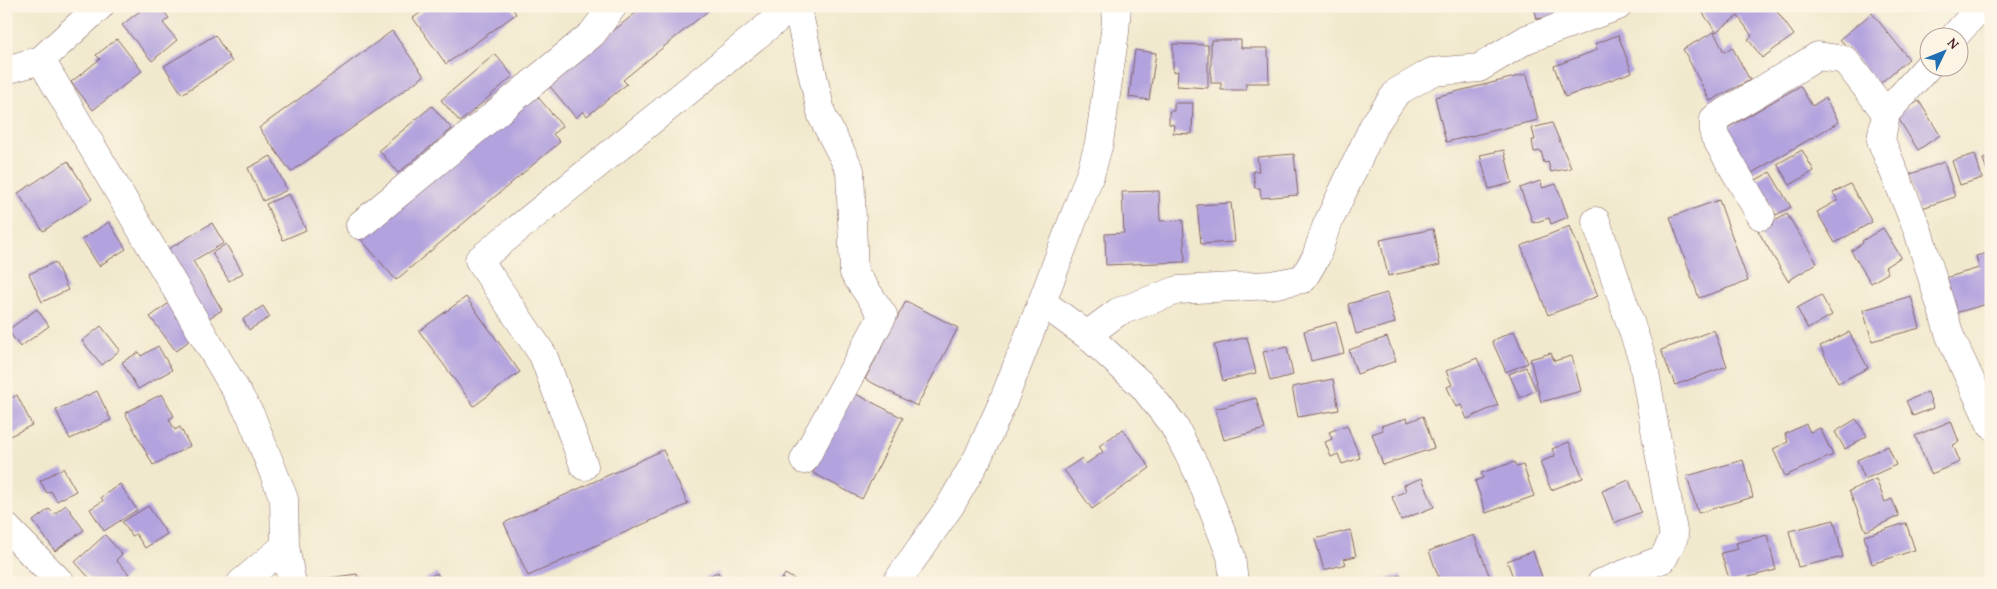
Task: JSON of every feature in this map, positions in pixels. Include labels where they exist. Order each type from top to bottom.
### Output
[{"type":"street","points":[[6,70],[41,60],[100,6]]},
{"type":"street","points":[[360,225],[592,34],[613,6]]},
{"type":"street","points":[[584,466],[543,355],[479,260],[792,6]]},
{"type":"street","points":[[797,6],[822,116],[850,170],[854,273],[883,315],[804,460]]},
{"type":"street","points":[[896,583],[950,506],[977,459],[1002,404],[1042,302],[1091,172],[1099,143],[1117,6]]},
{"type":"street","points":[[1088,335],[1118,312],[1178,290],[1271,285],[1302,279],[1316,257],[1326,227],[1374,125],[1397,92],[1432,72],[1479,68],[1527,39],[1618,6]]},
{"type":"street","points":[[1962,28],[1981,6]]},
{"type":"street","points":[[1761,216],[1714,135],[1714,119],[1818,56],[1845,60],[1886,113]]},
{"type":"street","points":[[41,60],[251,416],[284,498],[285,546],[292,583]]},
{"type":"street","points":[[1920,75],[1886,113],[1881,140],[1918,231],[1950,336],[1991,425]]},
{"type":"street","points":[[1596,221],[1643,361],[1674,537],[1664,559],[1601,583]]},
{"type":"street","points":[[1042,302],[1088,335],[1143,386],[1174,426],[1199,474],[1231,556],[1234,583]]},
{"type":"street","points":[[6,527],[61,583]]},
{"type":"street","points":[[241,583],[285,546]]},
{"type":"building","points":[[146,6],[160,6],[169,18],[163,23],[177,40],[152,61],[122,25]]},
{"type":"building","points":[[430,6],[511,6],[516,14],[446,64],[413,18]]},
{"type":"building","points":[[644,6],[714,6],[623,80],[627,84],[587,116],[583,111],[576,118],[548,84]]},
{"type":"building","points":[[1534,6],[1571,6],[1573,12],[1537,19]]},
{"type":"building","points":[[1698,6],[1773,6],[1794,35],[1762,58],[1748,39],[1752,36],[1738,16],[1716,32]]},
{"type":"building","points":[[1872,13],[1909,59],[1878,85],[1840,39]]},
{"type":"building","points":[[392,31],[424,76],[291,172],[259,128]]},
{"type":"building","points":[[1714,32],[1724,52],[1732,47],[1750,80],[1710,101],[1683,49]]},
{"type":"building","points":[[215,35],[232,62],[182,94],[164,66]]},
{"type":"building","points":[[1618,35],[1632,72],[1565,97],[1554,66],[1597,50],[1595,44]]},
{"type":"building","points":[[117,39],[142,71],[93,110],[71,82],[100,59],[96,55]]},
{"type":"building","points":[[1211,40],[1241,40],[1241,48],[1268,48],[1269,83],[1246,83],[1246,90],[1221,90],[1221,83],[1211,83]]},
{"type":"building","points":[[1173,44],[1208,45],[1208,88],[1177,86],[1178,71],[1173,72]]},
{"type":"building","points":[[1135,50],[1156,53],[1149,100],[1129,97]]},
{"type":"building","points":[[495,54],[513,76],[460,122],[441,100]]},
{"type":"building","points":[[1527,74],[1538,120],[1446,142],[1435,97]]},
{"type":"building","points":[[1800,86],[1812,106],[1825,98],[1839,122],[1750,174],[1724,130]]},
{"type":"building","points":[[533,91],[562,126],[553,134],[560,142],[396,280],[359,237]]},
{"type":"building","points":[[1919,101],[1940,135],[1918,150],[1896,115]]},
{"type":"building","points":[[1174,103],[1193,103],[1192,134],[1173,133],[1174,125],[1169,124],[1169,111],[1174,111]]},
{"type":"building","points":[[432,106],[452,129],[398,173],[379,150]]},
{"type":"building","points":[[1552,123],[1571,168],[1551,172],[1548,162],[1544,163],[1541,151],[1534,152],[1532,140],[1535,140],[1532,128]]},
{"type":"building","points":[[1504,150],[1512,183],[1489,189],[1480,155]]},
{"type":"building","points":[[1802,150],[1814,171],[1790,185],[1777,164]]},
{"type":"building","points":[[1294,154],[1298,195],[1261,198],[1260,188],[1255,188],[1253,171],[1259,171],[1257,157]]},
{"type":"building","points":[[1975,154],[1982,178],[1960,185],[1952,161]]},
{"type":"building","points":[[271,156],[287,190],[263,201],[248,168]]},
{"type":"building","points":[[1991,156],[1991,179],[1990,179],[1983,159]]},
{"type":"building","points":[[68,161],[92,199],[43,231],[18,193]]},
{"type":"building","points":[[1944,162],[1955,197],[1919,209],[1908,175]]},
{"type":"building","points":[[1770,172],[1791,207],[1776,215],[1756,180]]},
{"type":"building","points":[[1540,181],[1543,188],[1556,184],[1568,217],[1551,224],[1549,218],[1533,223],[1520,188]]},
{"type":"building","points":[[1850,184],[1872,222],[1835,243],[1817,212],[1838,200],[1833,193]]},
{"type":"building","points":[[1159,191],[1160,221],[1183,220],[1185,262],[1106,265],[1105,234],[1124,233],[1122,192]]},
{"type":"building","points":[[289,194],[306,230],[283,240],[266,204]]},
{"type":"building","points":[[1719,200],[1748,281],[1699,298],[1670,217]]},
{"type":"building","points":[[1231,203],[1235,242],[1201,244],[1197,205]]},
{"type":"building","points":[[1787,214],[1817,263],[1788,281],[1758,231]]},
{"type":"building","points":[[109,222],[126,249],[99,266],[82,239]]},
{"type":"building","points":[[212,223],[224,243],[193,261],[222,310],[201,323],[160,254]]},
{"type":"building","points":[[1570,226],[1598,296],[1548,315],[1521,246]]},
{"type":"building","points":[[1883,228],[1901,257],[1885,267],[1888,273],[1871,283],[1851,251],[1863,243],[1862,241]]},
{"type":"building","points":[[1433,229],[1440,265],[1388,276],[1380,240]]},
{"type":"building","points":[[226,244],[243,273],[229,281],[212,253]]},
{"type":"building","points":[[1991,252],[1991,303],[1955,313],[1945,278],[1979,268],[1976,256]]},
{"type":"building","points":[[55,262],[68,290],[42,302],[29,274]]},
{"type":"building","points":[[1387,293],[1395,323],[1356,334],[1348,304]]},
{"type":"building","points":[[1821,295],[1832,315],[1808,329],[1797,308]]},
{"type":"building","points":[[1911,296],[1920,328],[1872,341],[1863,310]]},
{"type":"building","points":[[466,297],[520,372],[474,406],[419,331]]},
{"type":"building","points":[[906,301],[958,328],[917,406],[865,379]]},
{"type":"building","points":[[170,302],[195,336],[176,351],[150,317]]},
{"type":"building","points":[[263,306],[270,317],[249,330],[243,319]]},
{"type":"building","points":[[37,309],[49,326],[20,347],[8,330]]},
{"type":"building","points":[[1336,322],[1344,353],[1311,361],[1304,331]]},
{"type":"building","points":[[101,326],[120,350],[102,365],[82,341]]},
{"type":"building","points":[[1714,330],[1727,366],[1675,385],[1661,350]]},
{"type":"building","points":[[1514,331],[1528,363],[1506,372],[1492,341]]},
{"type":"building","points":[[1849,332],[1868,368],[1838,383],[1820,346]]},
{"type":"building","points":[[1247,337],[1256,373],[1223,381],[1214,345]]},
{"type":"building","points":[[1387,337],[1396,361],[1357,374],[1349,350]]},
{"type":"building","points":[[158,346],[172,370],[138,389],[122,362],[139,352],[141,356]]},
{"type":"building","points":[[1287,347],[1293,375],[1270,381],[1263,352]]},
{"type":"building","points":[[1551,353],[1554,361],[1572,356],[1581,391],[1541,402],[1530,359]]},
{"type":"building","points":[[1477,358],[1498,405],[1467,419],[1461,405],[1456,407],[1447,387],[1452,385],[1446,371]]},
{"type":"building","points":[[1526,367],[1536,390],[1520,398],[1509,374]]},
{"type":"building","points":[[1333,379],[1339,410],[1298,417],[1292,387]]},
{"type":"building","points":[[97,391],[111,420],[70,439],[56,410]]},
{"type":"building","points":[[1928,392],[1933,408],[1913,416],[1906,401]]},
{"type":"building","points":[[854,393],[903,418],[862,499],[813,473]]},
{"type":"building","points":[[162,394],[174,416],[169,419],[175,430],[180,427],[190,446],[153,465],[125,413]]},
{"type":"building","points":[[17,395],[32,425],[6,438],[6,401]]},
{"type":"building","points":[[1256,398],[1265,429],[1224,440],[1215,409]]},
{"type":"building","points":[[1423,416],[1434,448],[1383,465],[1372,434],[1383,430],[1381,426],[1407,418],[1408,422]]},
{"type":"building","points":[[1856,419],[1867,436],[1845,449],[1835,432]]},
{"type":"building","points":[[1951,421],[1959,442],[1953,445],[1960,462],[1931,474],[1915,436]]},
{"type":"building","points":[[1806,424],[1810,432],[1820,428],[1833,455],[1785,476],[1773,449],[1788,442],[1785,434]]},
{"type":"building","points":[[1347,425],[1360,458],[1342,464],[1338,454],[1331,457],[1325,442],[1332,439],[1329,432]]},
{"type":"building","points":[[1123,429],[1150,468],[1092,509],[1064,470],[1082,458],[1086,464],[1103,452],[1099,446]]},
{"type":"building","points":[[1569,442],[1583,478],[1551,490],[1540,462],[1555,456],[1552,449]]},
{"type":"building","points":[[1888,446],[1896,465],[1865,479],[1857,460]]},
{"type":"building","points":[[663,450],[688,504],[528,576],[504,523]]},
{"type":"building","points":[[1743,460],[1753,497],[1698,513],[1687,476]]},
{"type":"building","points":[[1514,462],[1517,467],[1523,465],[1534,496],[1486,513],[1475,481],[1483,478],[1481,473]]},
{"type":"building","points":[[63,468],[76,491],[57,501],[51,491],[47,493],[40,481]]},
{"type":"building","points":[[1422,478],[1434,507],[1401,520],[1392,497],[1406,491],[1404,485]]},
{"type":"building","points":[[1876,479],[1885,502],[1892,499],[1899,516],[1866,531],[1849,491]]},
{"type":"building","points":[[1629,480],[1641,512],[1614,523],[1602,491]]},
{"type":"building","points":[[120,484],[137,510],[104,531],[90,509],[103,501],[101,497]]},
{"type":"building","points":[[66,505],[84,530],[55,551],[33,521],[49,509],[54,514]]},
{"type":"building","points":[[148,506],[167,534],[145,548],[136,534],[132,536],[122,522]]},
{"type":"building","points":[[1834,520],[1843,557],[1798,567],[1789,531]]},
{"type":"building","points":[[1906,523],[1915,550],[1872,564],[1864,536]]},
{"type":"building","points":[[1350,530],[1356,556],[1344,559],[1346,564],[1324,570],[1315,539]]},
{"type":"building","points":[[105,535],[122,554],[116,560],[129,574],[119,583],[94,583],[75,562]]},
{"type":"building","points":[[1474,535],[1492,583],[1449,583],[1448,578],[1440,581],[1429,551]]},
{"type":"building","points":[[1767,535],[1776,570],[1730,582],[1721,553],[1738,549],[1736,543]]},
{"type":"building","points":[[1533,551],[1544,583],[1515,583],[1507,561]]},
{"type":"building","points":[[718,572],[723,583],[694,583]]},
{"type":"building","points":[[437,573],[442,583],[418,583]]},
{"type":"building","points":[[357,574],[359,583],[315,583],[314,580]]},
{"type":"building","points":[[785,574],[801,583],[780,583]]},
{"type":"building","points":[[1401,575],[1403,583],[1372,583],[1372,582]]}]
